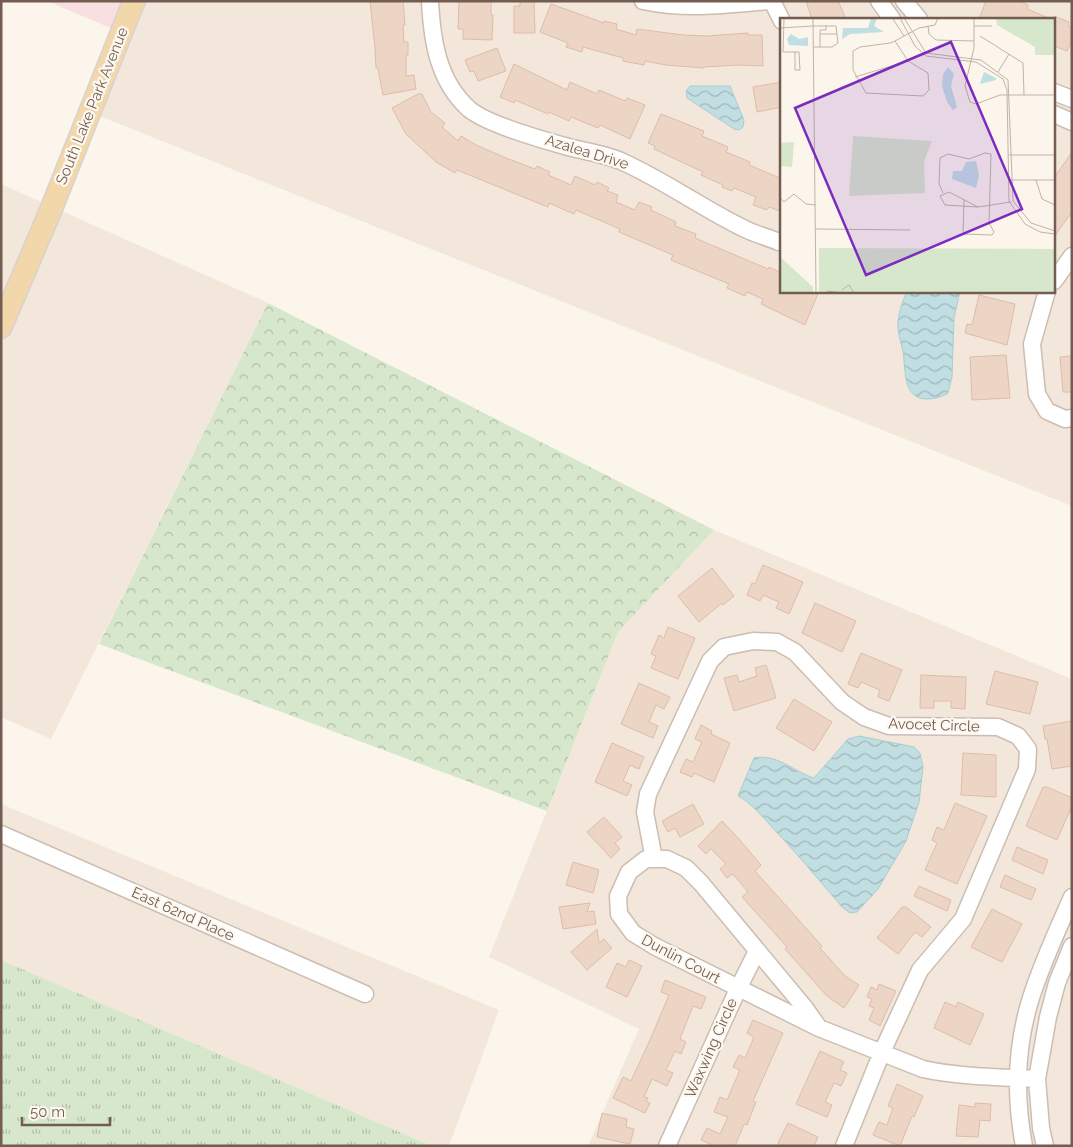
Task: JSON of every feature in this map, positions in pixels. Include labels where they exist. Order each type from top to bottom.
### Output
[{"type":"main road","name":"South Lake Park Avenue","points":[[1,327],[50,212],[134,1]]},
{"type":"street","name":"Azalea Drive","points":[[430,1],[431,23],[439,64],[451,88],[470,110],[498,124],[620,161],[658,179],[744,229],[780,242]]},
{"type":"street","points":[[643,1],[656,4],[705,7],[768,1]]},
{"type":"street","points":[[772,1],[780,18]]},
{"type":"street","points":[[879,1],[891,18]]},
{"type":"street","points":[[904,1],[918,18]]},
{"type":"street","points":[[1056,93],[1072,99]]},
{"type":"street","points":[[1056,115],[1072,122]]},
{"type":"street","points":[[1056,278],[1072,256]]},
{"type":"street","points":[[1047,292],[1032,344],[1037,394],[1047,411],[1065,419],[1072,418]]},
{"type":"street","name":"Avocet Circle","points":[[654,859],[645,812],[648,794],[710,661],[724,647],[753,641],[777,642],[795,652],[842,702],[864,717],[889,726],[998,727],[1018,736],[1028,749],[1027,769],[967,910],[963,919],[920,970],[882,1052]]},
{"type":"street","name":"East 62nd Place","points":[[1,834],[365,994]]},
{"type":"street","name":"Dunlin Court","points":[[654,859],[646,859],[629,872],[618,896],[619,914],[633,932],[654,946],[819,1028],[923,1069],[941,1073],[1037,1079]]},
{"type":"street","points":[[654,859],[667,859],[686,868],[701,883],[805,1008],[819,1028]]},
{"type":"street","points":[[1024,1146],[1018,1078],[1021,1043],[1030,1002],[1041,970],[1072,897]]},
{"type":"street","points":[[1045,1146],[1040,1128],[1037,1079],[1048,1017],[1057,983],[1072,945],[1054,939]]},
{"type":"street","name":"Waxwing Circle","points":[[667,1146],[757,951]]},
{"type":"street","points":[[844,1146],[882,1052]]},
{"type":"shaded area","points":[[47,1],[124,1],[113,29]]},
{"type":"shaded area","points":[[144,1],[1072,1],[1072,506],[97,115]]},
{"type":"shaded area","points":[[1,184],[268,303],[51,739],[1,717]]},
{"type":"shaded area","points":[[714,530],[1072,679],[1072,1146],[588,1146],[639,1029],[489,957],[618,632]]},
{"type":"shaded area","points":[[1,804],[499,1010],[449,1146],[432,1146],[1,960]]},
{"type":"green space","points":[[268,303],[714,530],[618,632],[547,811],[99,644]]},
{"type":"green space","points":[[1,960],[432,1146],[1,1146]]},
{"type":"water","points":[[690,86],[730,86],[744,120],[743,127],[739,130],[734,129],[687,98],[686,91]]},
{"type":"water","points":[[907,292],[960,292],[954,318],[952,377],[948,393],[938,398],[926,399],[913,394],[909,388],[898,326],[900,310]]},
{"type":"water","points":[[859,736],[914,747],[920,753],[923,767],[919,802],[906,841],[878,889],[857,912],[850,913],[842,907],[759,813],[738,796],[754,758],[770,758],[814,778],[848,739]]},
{"type":"building","points":[[370,1],[403,1],[404,42],[408,42],[406,76],[414,75],[416,89],[383,95],[378,68],[376,68]]},
{"type":"building","points":[[459,1],[491,1],[491,15],[493,15],[492,40],[463,39],[463,29],[458,29]]},
{"type":"building","points":[[520,1],[534,1],[535,33],[514,33],[514,6],[520,6]]},
{"type":"building","points":[[806,1],[838,1],[846,18],[812,18]]},
{"type":"building","points":[[986,1],[1019,1],[1028,5],[1027,9],[1049,18],[979,18]]},
{"type":"building","points":[[551,4],[604,23],[604,21],[617,24],[616,29],[636,35],[637,29],[683,35],[707,36],[748,33],[748,35],[762,35],[763,66],[737,65],[704,68],[645,61],[644,65],[623,61],[623,58],[583,47],[582,52],[566,47],[568,43],[540,32]]},
{"type":"building","points":[[1054,16],[1069,22],[1068,26],[1072,28],[1072,41],[1067,51],[1056,47],[1056,18]]},
{"type":"building","points":[[497,48],[506,71],[478,81],[474,71],[470,72],[465,60]]},
{"type":"building","points":[[514,64],[567,90],[570,82],[597,94],[599,90],[625,101],[627,98],[645,105],[630,139],[600,125],[598,128],[571,117],[569,121],[515,100],[514,103],[500,97]]},
{"type":"building","points":[[780,82],[780,107],[757,112],[753,87]]},
{"type":"building","points":[[418,94],[422,94],[431,112],[445,123],[442,127],[458,141],[461,136],[506,158],[535,169],[537,166],[550,172],[548,175],[571,185],[575,176],[595,185],[597,182],[609,188],[607,191],[618,195],[616,202],[635,210],[639,202],[652,207],[651,210],[676,222],[675,226],[696,234],[695,238],[768,269],[769,267],[780,272],[780,292],[819,292],[805,325],[761,304],[763,299],[747,292],[745,296],[727,288],[729,284],[671,260],[673,255],[619,232],[620,229],[576,210],[574,214],[549,203],[548,207],[457,170],[455,173],[436,162],[406,134],[392,108]]},
{"type":"building","points":[[661,114],[704,131],[702,136],[728,147],[726,152],[750,162],[749,165],[780,178],[780,211],[769,207],[767,210],[753,205],[756,197],[734,188],[732,191],[722,187],[723,185],[701,175],[703,172],[654,149],[655,146],[648,143]]},
{"type":"building","points":[[1072,152],[1072,212],[1056,234],[1056,175]]},
{"type":"building","points":[[979,295],[1015,304],[1007,345],[965,333],[967,324],[972,325]]},
{"type":"building","points":[[1006,355],[1010,398],[972,400],[970,357]]},
{"type":"building","points":[[1072,356],[1072,392],[1063,392],[1060,357]]},
{"type":"building","points":[[763,565],[803,582],[789,614],[776,608],[779,602],[763,595],[760,601],[747,595],[752,583],[755,584]]},
{"type":"building","points":[[712,568],[734,596],[723,605],[722,603],[699,622],[678,596]]},
{"type":"building","points":[[815,603],[856,621],[842,652],[802,633]]},
{"type":"building","points":[[668,627],[695,638],[678,679],[651,668],[656,656],[651,654],[659,635],[664,638]]},
{"type":"building","points":[[861,653],[902,670],[889,701],[878,697],[880,690],[861,682],[858,688],[848,684]]},
{"type":"building","points":[[766,665],[776,698],[734,711],[724,678],[737,675],[739,682],[757,676],[755,668]]},
{"type":"building","points":[[995,671],[1038,682],[1030,714],[986,704]]},
{"type":"building","points":[[921,675],[966,677],[965,709],[951,708],[951,701],[934,701],[934,708],[920,708]]},
{"type":"building","points":[[639,683],[670,697],[664,709],[656,705],[649,722],[658,726],[653,738],[621,724]]},
{"type":"building","points":[[794,699],[832,722],[814,751],[776,728]]},
{"type":"building","points":[[1072,721],[1072,766],[1052,769],[1043,726]]},
{"type":"building","points":[[701,725],[712,731],[711,734],[730,743],[714,782],[694,773],[692,777],[680,772],[686,759],[693,762],[702,742],[695,739]]},
{"type":"building","points":[[612,743],[644,757],[639,769],[630,765],[623,781],[632,785],[627,796],[595,782]]},
{"type":"building","points":[[963,753],[996,755],[996,797],[961,795]]},
{"type":"building","points":[[1043,787],[1072,798],[1072,806],[1057,840],[1026,826]]},
{"type":"building","points":[[955,803],[987,816],[957,884],[925,870],[937,843],[932,840],[937,827],[944,830]]},
{"type":"building","points":[[693,804],[704,824],[680,837],[675,828],[668,832],[662,821]]},
{"type":"building","points":[[604,817],[622,837],[615,843],[620,849],[611,858],[587,832]]},
{"type":"building","points":[[722,821],[761,865],[755,871],[822,946],[820,948],[845,976],[859,985],[844,1008],[827,996],[785,949],[787,947],[742,897],[748,892],[733,874],[727,878],[720,869],[726,864],[711,849],[706,854],[698,846]]},
{"type":"building","points":[[1017,847],[1048,860],[1043,874],[1012,860]]},
{"type":"building","points":[[573,862],[599,870],[593,893],[566,885]]},
{"type":"building","points":[[1005,875],[1036,889],[1031,900],[1000,887]]},
{"type":"building","points":[[919,886],[951,900],[947,911],[914,896]]},
{"type":"building","points":[[590,903],[587,912],[594,911],[596,924],[563,929],[559,907]]},
{"type":"building","points":[[902,907],[906,907],[931,927],[922,937],[915,932],[898,954],[877,938]]},
{"type":"building","points":[[992,909],[1022,924],[1002,962],[971,947]]},
{"type":"building","points":[[597,929],[599,943],[604,939],[612,948],[587,970],[571,952]]},
{"type":"building","points":[[629,960],[642,966],[627,997],[606,987],[617,963],[626,967]]},
{"type":"building","points":[[665,980],[706,997],[701,1009],[693,1006],[680,1039],[686,1042],[681,1054],[675,1051],[666,1070],[673,1073],[667,1086],[652,1079],[644,1097],[648,1098],[646,1101],[650,1103],[645,1113],[613,1098],[623,1077],[631,1081],[650,1040],[669,995],[661,992]]},
{"type":"building","points":[[879,984],[896,991],[880,1026],[869,1020],[874,1008],[869,1006],[872,999],[867,997],[871,987],[877,990]]},
{"type":"building","points":[[945,1002],[956,1007],[958,1002],[984,1014],[970,1045],[934,1028]]},
{"type":"building","points":[[753,1020],[783,1033],[753,1101],[756,1102],[747,1125],[744,1124],[735,1146],[715,1146],[701,1140],[707,1128],[720,1134],[728,1117],[714,1112],[720,1097],[727,1100],[740,1070],[733,1067],[739,1055],[745,1058],[754,1037],[747,1033]]},
{"type":"building","points":[[820,1051],[844,1062],[840,1070],[847,1073],[841,1086],[834,1083],[825,1102],[832,1105],[827,1117],[796,1104]]},
{"type":"building","points":[[897,1084],[923,1096],[914,1117],[912,1116],[900,1146],[873,1135],[879,1122],[887,1125],[893,1108],[888,1106]]},
{"type":"building","points":[[975,1103],[991,1104],[990,1121],[980,1120],[978,1137],[956,1136],[959,1105],[975,1107]]},
{"type":"building","points":[[602,1113],[627,1119],[626,1127],[634,1129],[630,1144],[597,1137]]},
{"type":"building","points":[[788,1123],[818,1137],[814,1146],[783,1146],[778,1143]]}]
